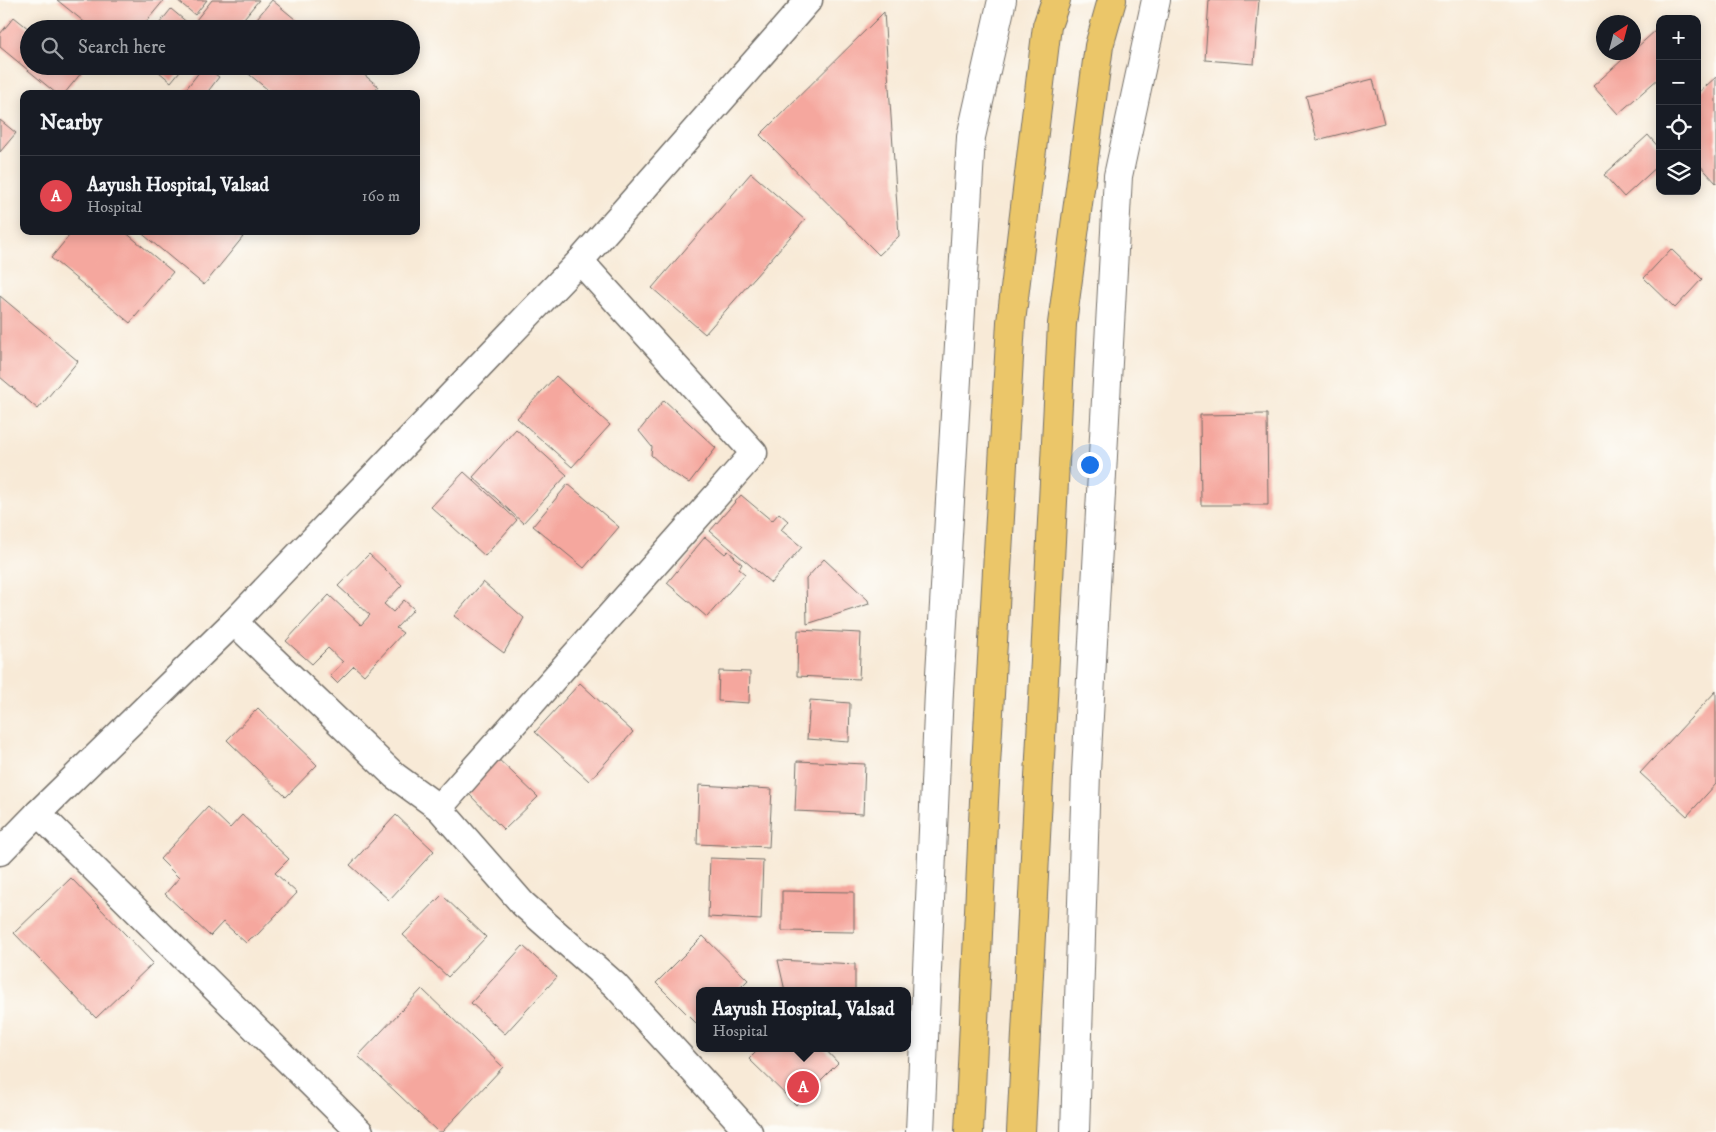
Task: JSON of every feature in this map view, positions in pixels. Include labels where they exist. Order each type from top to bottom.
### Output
[{"type":"highway","points":[[969,1132],[985,782],[1011,322],[1047,26],[1056,0]]},
{"type":"highway","points":[[1021,1132],[1062,324],[1099,46],[1112,0]]},
{"type":"street","points":[[0,852],[234,622],[580,261],[809,0]]},
{"type":"street","points":[[920,1132],[939,691],[972,136],[1002,0]]},
{"type":"street","points":[[1075,1132],[1086,772],[1118,176],[1156,0]]},
{"type":"street","points":[[439,808],[754,453],[580,261]]},
{"type":"street","points":[[234,622],[395,776],[439,808],[523,904],[615,985],[749,1132]]},
{"type":"street","points":[[38,813],[360,1132]]},
{"type":"building","points":[[57,0],[164,0],[147,20],[82,20]]},
{"type":"building","points":[[177,0],[207,0],[195,15]]},
{"type":"building","points":[[212,0],[259,0],[242,20],[196,20]]},
{"type":"building","points":[[272,0],[296,20],[255,20]]},
{"type":"building","points":[[1209,0],[1259,0],[1254,64],[1205,60]]},
{"type":"building","points":[[171,9],[184,20],[162,20]]},
{"type":"building","points":[[884,12],[899,236],[879,255],[760,135]]},
{"type":"building","points":[[14,17],[20,22],[20,63],[0,47],[0,34]]},
{"type":"building","points":[[1656,32],[1656,81],[1618,114],[1593,86],[1622,60],[1641,60],[1641,44]]},
{"type":"building","points":[[34,75],[80,75],[67,90],[52,90]]},
{"type":"building","points":[[163,75],[177,75],[171,82]]},
{"type":"building","points":[[197,75],[216,75],[219,77],[209,90],[185,90]]},
{"type":"building","points":[[250,75],[364,75],[378,86],[375,90],[268,90]]},
{"type":"building","points":[[1716,77],[1716,183],[1701,166],[1701,90]]},
{"type":"building","points":[[1373,79],[1384,123],[1317,140],[1306,96]]},
{"type":"building","points":[[0,120],[16,133],[0,152]]},
{"type":"building","points":[[1648,135],[1656,144],[1656,168],[1624,197],[1604,175]]},
{"type":"building","points":[[751,173],[805,220],[705,334],[652,288]]},
{"type":"building","points":[[70,235],[129,235],[173,272],[130,323],[51,258]]},
{"type":"building","points":[[144,235],[241,235],[243,237],[204,285]]},
{"type":"building","points":[[1671,249],[1702,279],[1675,308],[1644,278]]},
{"type":"building","points":[[0,296],[78,361],[38,409],[0,377]]},
{"type":"building","points":[[556,376],[610,425],[572,467],[517,418]]},
{"type":"building","points":[[664,400],[716,448],[689,483],[668,470],[651,455],[652,447],[639,431]]},
{"type":"building","points":[[1267,414],[1268,505],[1201,505],[1200,415]]},
{"type":"building","points":[[516,429],[567,475],[523,523],[473,477]]},
{"type":"building","points":[[464,472],[517,520],[485,556],[431,507]]},
{"type":"building","points":[[568,484],[619,527],[584,568],[533,526]]},
{"type":"building","points":[[741,495],[772,521],[779,513],[788,521],[781,530],[802,547],[771,583],[710,531]]},
{"type":"building","points":[[705,537],[725,554],[728,551],[735,557],[742,564],[739,569],[745,574],[707,617],[667,583]]},
{"type":"building","points":[[369,554],[402,585],[384,604],[393,612],[404,600],[414,609],[396,628],[403,633],[364,675],[354,666],[337,683],[330,676],[343,662],[328,648],[312,664],[286,641],[329,595],[361,625],[370,615],[338,586]]},
{"type":"building","points":[[824,559],[868,600],[869,604],[807,624],[806,579]]},
{"type":"building","points":[[483,582],[524,618],[504,653],[454,616]]},
{"type":"building","points":[[798,630],[861,633],[859,679],[797,676]]},
{"type":"building","points":[[719,671],[750,672],[749,703],[718,701]]},
{"type":"building","points":[[580,683],[633,732],[589,781],[535,732]]},
{"type":"building","points":[[1716,691],[1716,784],[1687,816],[1640,773]]},
{"type":"building","points":[[810,700],[850,703],[849,742],[807,739]]},
{"type":"building","points":[[258,708],[317,765],[286,797],[227,740]]},
{"type":"building","points":[[494,755],[538,797],[504,830],[466,791]]},
{"type":"building","points":[[797,761],[865,764],[863,814],[795,811]]},
{"type":"building","points":[[699,785],[772,789],[769,847],[697,844]]},
{"type":"building","points":[[208,807],[230,828],[242,815],[289,859],[275,873],[297,893],[257,935],[246,943],[223,922],[210,936],[165,894],[179,878],[160,859]]},
{"type":"building","points":[[396,815],[434,851],[389,900],[350,865]]},
{"type":"building","points":[[710,858],[763,860],[761,920],[708,917]]},
{"type":"building","points":[[71,878],[153,963],[96,1018],[14,933]]},
{"type":"building","points":[[782,891],[854,892],[854,932],[782,931]]},
{"type":"building","points":[[442,895],[486,937],[448,977],[403,935]]},
{"type":"building","points":[[703,936],[748,980],[741,987],[696,987],[696,1023],[656,983]]},
{"type":"building","points":[[523,946],[557,977],[505,1034],[471,1003]]},
{"type":"building","points":[[778,960],[855,964],[855,987],[784,987]]},
{"type":"building","points":[[422,989],[503,1067],[442,1132],[438,1132],[358,1056]]},
{"type":"building","points":[[756,1052],[828,1052],[838,1063],[796,1105],[749,1059]]},
{"type":"place","name":"Aayush Hospital, Valsad","points":[[803,1087]]}]
